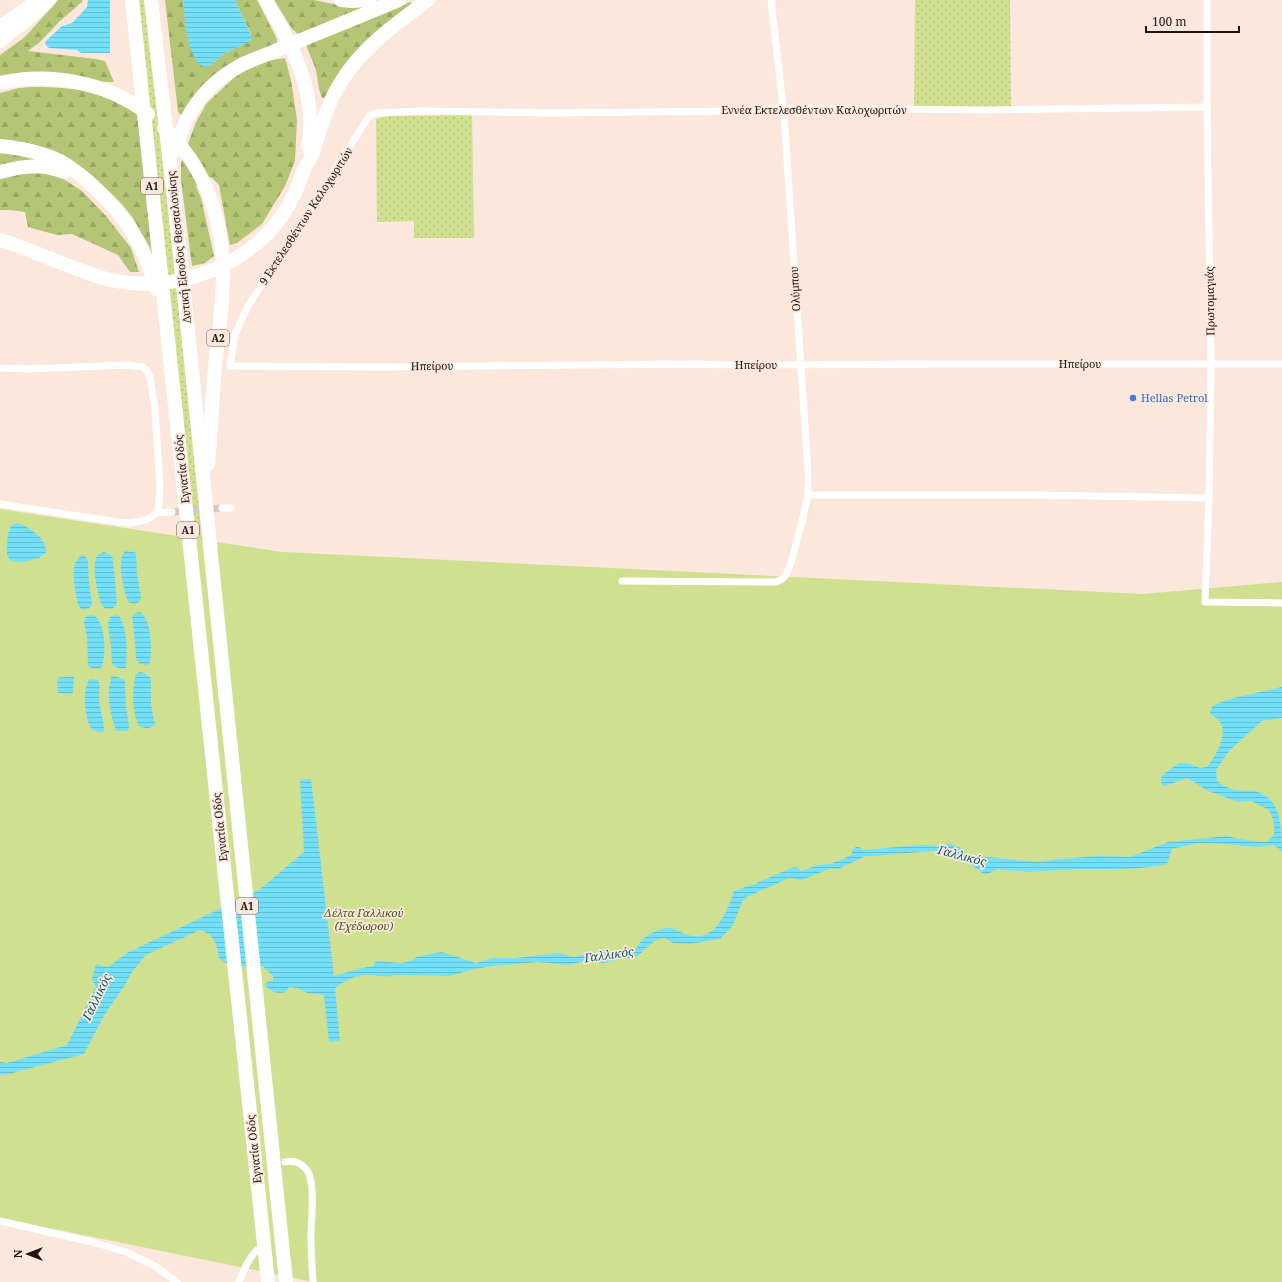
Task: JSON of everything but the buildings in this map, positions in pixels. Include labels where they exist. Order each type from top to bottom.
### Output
[{"type":"highway","points":[[0,27],[38,0]]},
{"type":"highway","points":[[0,41],[49,0]]},
{"type":"highway","name":"Δυτική Είσοδος Θεσσαλονίκης","points":[[132,0],[172,372]]},
{"type":"highway","name":"Δυτική Είσοδος Θεσσαλονίκης","points":[[151,0],[175,206],[205,494]]},
{"type":"highway","points":[[266,0],[296,56],[307,90],[310,111],[310,138],[305,169]]},
{"type":"highway","points":[[341,0],[369,0]]},
{"type":"highway","points":[[175,206],[174,168],[178,140],[187,118],[198,101],[211,86],[226,74],[243,64],[399,0]]},
{"type":"highway","points":[[0,240],[94,275],[114,281],[133,284],[167,283],[185,280],[205,274],[229,263],[258,244],[283,214],[298,188],[312,155],[330,101],[347,72],[365,50],[376,40],[428,0]]},
{"type":"highway","name":"Α2","points":[[0,83],[21,80],[54,80],[72,82],[102,90],[129,102],[146,112],[162,125],[187,154],[205,184],[219,231],[223,266],[223,287],[205,494]]},
{"type":"highway","points":[[0,146],[21,148],[36,152],[78,171],[114,207],[127,223],[136,237],[147,262],[156,291],[164,340],[172,372]]},
{"type":"highway","points":[[0,172],[22,167],[44,166],[62,171],[89,182]]},
{"type":"highway","name":"Εγνατία Οδός","points":[[172,372],[267,1282]]},
{"type":"highway","name":"Εγνατία Οδός","points":[[205,494],[287,1282]]},
{"type":"highway","points":[[263,1055],[275,1108]]},
{"type":"highway","points":[[243,1110],[244,1057]]},
{"type":"highway","points":[[259,1255],[267,1282]]},
{"type":"highway","points":[[287,1282],[289,1257]]},
{"type":"street","name":"Ολύμπου","points":[[622,581],[776,582],[786,575],[791,563],[801,526],[808,495],[808,472],[783,108],[771,0]]},
{"type":"street","name":"Πρωτομαγιάς","points":[[1207,0],[1206,107],[1211,364],[1209,498],[1205,602],[1282,603]]},
{"type":"street","name":"Εννέα Εκτελεσθέντων Καλοχωριτών","points":[[420,111],[551,113],[738,111],[783,108],[987,110],[1206,107]]},
{"type":"street","name":"9 Εκτελεσθέντων Καλοχωριτών","points":[[230,366],[235,334],[248,306],[368,118],[373,114],[378,113],[420,111]]},
{"type":"street","name":"Ηπείρου","points":[[230,366],[382,367],[688,364],[1282,364]]},
{"type":"street","points":[[0,368],[29,369],[128,365],[143,367],[150,377],[155,409],[160,486],[157,513]]},
{"type":"street","points":[[808,495],[1035,494],[1209,498]]},
{"type":"street","points":[[0,504],[130,523],[142,521],[157,513],[172,512]]},
{"type":"street","points":[[222,508],[231,508]]},
{"type":"street","points":[[285,1162],[296,1162],[306,1170],[310,1179],[312,1191],[311,1236],[313,1282]]},
{"type":"street","points":[[0,1221],[92,1242],[126,1252],[155,1266],[177,1282]]},
{"type":"street","points":[[239,1282],[251,1256],[259,1255]]},
{"type":"green space","points":[[58,0],[83,0],[40,42],[28,51],[105,61],[114,82],[0,79],[0,55],[25,37]]},
{"type":"green space","points":[[136,0],[145,0],[207,569],[214,713]]},
{"type":"green space","points":[[165,0],[183,0],[186,28],[209,66],[225,53],[250,41],[251,34],[235,0],[257,0],[277,39],[277,44],[266,50],[185,115],[181,115],[178,112]]},
{"type":"green space","points":[[274,0],[314,0],[343,6],[364,7],[298,34],[292,29]]},
{"type":"green space","points":[[915,0],[1010,0],[1011,107],[914,107]]},
{"type":"green space","points":[[410,2],[413,4],[324,98],[322,98],[316,70],[306,45]]},
{"type":"green space","points":[[285,58],[291,80],[297,120],[295,161],[285,186],[262,224],[237,243],[230,245],[219,185],[211,177],[196,186],[201,198],[214,256],[205,263],[192,266],[181,180],[181,163],[196,122],[207,103],[238,74],[262,62]]},
{"type":"green space","points":[[19,88],[67,88],[101,95],[137,114],[158,268],[149,246],[133,218],[122,204],[83,168],[68,160],[0,141],[0,93]]},
{"type":"green space","points":[[472,115],[474,238],[414,238],[414,221],[377,222],[376,119],[389,116]]},
{"type":"green space","points":[[0,153],[21,156],[48,163],[0,170]]},
{"type":"green space","points":[[42,173],[62,178],[82,191],[106,216],[131,248],[139,272],[130,272],[118,255],[72,234],[57,235],[28,227],[25,212],[0,210],[0,179],[22,174]]},
{"type":"green space","name":"Δέλτα Γαλλικού (Εχέδωρου)","points":[[0,509],[282,552],[1143,594],[1282,582],[1282,1282],[313,1282],[0,1218]]},
{"type":"water","points":[[88,0],[110,0],[110,53],[81,53],[77,50],[49,48],[45,44],[46,41],[62,26],[72,23],[87,7]]},
{"type":"water","points":[[183,0],[235,0],[251,35],[251,41],[225,53],[209,66],[204,67],[193,55],[190,47]]},
{"type":"water","points":[[18,523],[28,528],[41,538],[46,548],[46,553],[39,558],[23,562],[10,560],[7,555],[8,533],[12,525]]},
{"type":"water","points":[[125,551],[136,553],[141,598],[139,602],[134,604],[128,602],[122,576],[121,562]]},
{"type":"water","points":[[104,552],[111,555],[113,559],[117,602],[116,606],[109,609],[102,606],[97,588],[95,572],[96,559],[99,554]]},
{"type":"water","points":[[83,555],[88,561],[92,605],[85,610],[78,605],[74,585],[75,563],[78,558]]},
{"type":"water","points":[[140,612],[144,616],[149,628],[151,657],[148,665],[140,664],[136,658],[132,616]]},
{"type":"water","points":[[92,615],[100,622],[104,643],[103,664],[101,668],[97,669],[88,666],[87,638],[84,622],[86,616]]},
{"type":"water","points":[[115,615],[119,616],[124,627],[127,656],[126,668],[118,668],[112,664],[108,624],[110,617]]},
{"type":"water","points":[[140,672],[145,673],[151,678],[151,705],[155,725],[149,728],[139,726],[135,714],[133,700],[134,686],[136,674]]},
{"type":"water","points":[[114,676],[125,681],[129,726],[127,731],[116,731],[112,716],[109,690],[111,677]]},
{"type":"water","points":[[74,677],[73,693],[58,693],[57,678]]},
{"type":"water","points":[[90,679],[98,680],[99,684],[99,701],[104,726],[103,732],[94,731],[88,721],[86,713],[85,697],[87,683]]},
{"type":"water","name":"Γαλλικός","points":[[1282,687],[1282,718],[1262,721],[1230,750],[1216,770],[1217,781],[1222,785],[1235,790],[1255,791],[1263,794],[1270,800],[1278,812],[1280,820],[1282,852],[1272,845],[1257,847],[1198,843],[1172,849],[1167,864],[1159,866],[1130,869],[1077,869],[1030,872],[998,869],[985,875],[969,863],[936,851],[866,856],[838,869],[829,869],[802,880],[789,878],[745,898],[733,925],[720,939],[690,944],[673,943],[665,938],[658,939],[649,945],[638,956],[603,963],[585,961],[568,965],[538,962],[474,969],[450,976],[363,975],[355,977],[335,988],[340,1041],[329,1042],[324,995],[307,993],[297,988],[289,987],[287,991],[281,993],[271,990],[266,987],[265,984],[269,981],[273,981],[273,976],[263,966],[240,966],[224,962],[219,959],[216,945],[212,937],[200,930],[146,955],[132,972],[105,1014],[84,1054],[9,1074],[0,1075],[0,1062],[7,1063],[67,1045],[96,987],[92,979],[96,964],[108,967],[127,953],[259,890],[304,852],[300,780],[311,779],[334,976],[373,966],[376,961],[401,963],[410,961],[417,957],[442,952],[476,963],[492,958],[516,958],[559,953],[573,957],[593,953],[634,952],[645,937],[662,929],[671,928],[688,935],[698,936],[706,934],[719,924],[724,916],[734,891],[795,867],[801,871],[818,865],[830,864],[852,855],[852,850],[856,847],[863,850],[922,845],[943,846],[948,843],[963,849],[967,855],[1037,862],[1099,856],[1130,857],[1168,842],[1227,836],[1245,840],[1263,842],[1268,841],[1274,833],[1274,822],[1269,810],[1251,801],[1238,802],[1208,791],[1187,778],[1163,786],[1161,778],[1165,773],[1179,763],[1188,763],[1200,768],[1207,767],[1220,745],[1223,733],[1220,722],[1210,714],[1212,706],[1229,699]]},
{"type":"tunnel","points":[[172,512],[222,508]]},
{"type":"place","name":"Hellas Petrol","points":[[1133,398]]}]
